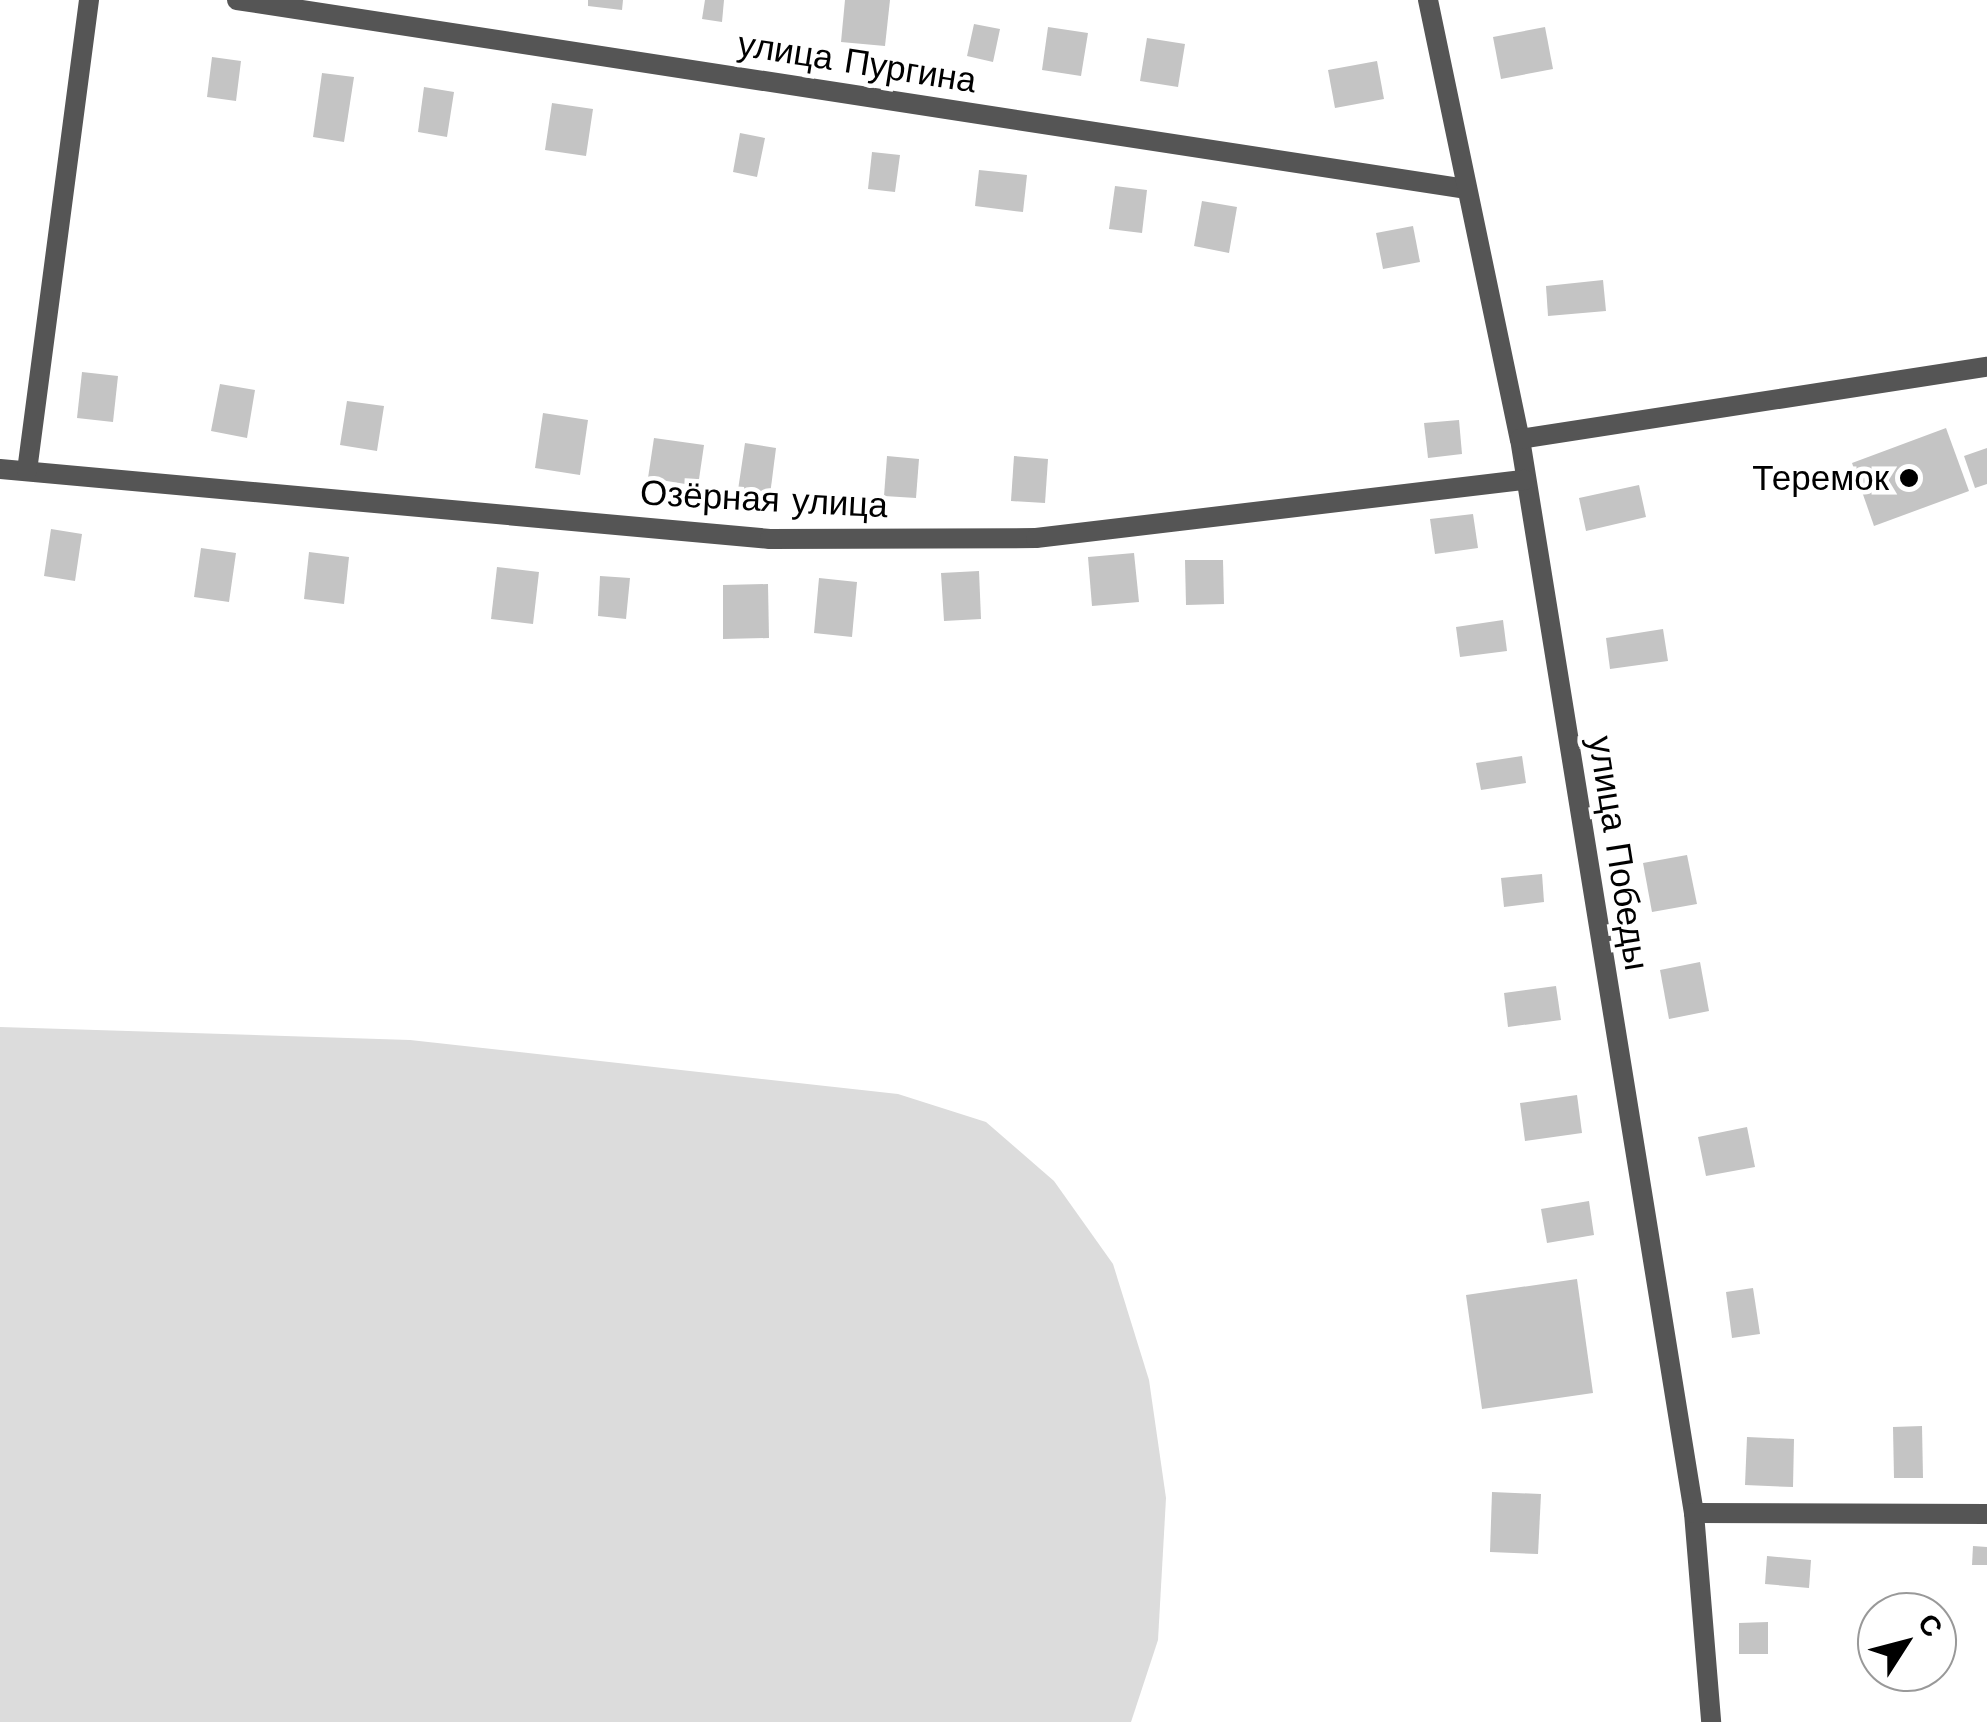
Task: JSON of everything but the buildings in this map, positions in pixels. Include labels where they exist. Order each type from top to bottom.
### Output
[{"type":"street","points":[[27,471],[89,0]]},
{"type":"street","name":"улица Пургина","points":[[237,0],[1466,189]]},
{"type":"street","name":"улица Победы","points":[[1428,0],[1520,439],[1694,1513],[1711,1722]]},
{"type":"street","points":[[1520,439],[1987,368]]},
{"type":"street","name":"Озёрная улица","points":[[0,469],[770,538],[1036,538],[1524,480]]},
{"type":"street","points":[[1694,1513],[1987,1514]]},
{"type":"shaded area","points":[[0,1027],[410,1040],[898,1094],[986,1122],[1054,1181],[1113,1264],[1149,1380],[1166,1498],[1158,1640],[1131,1722],[0,1722]]},
{"type":"place","name":"Теремок","points":[[1909,478]]}]
